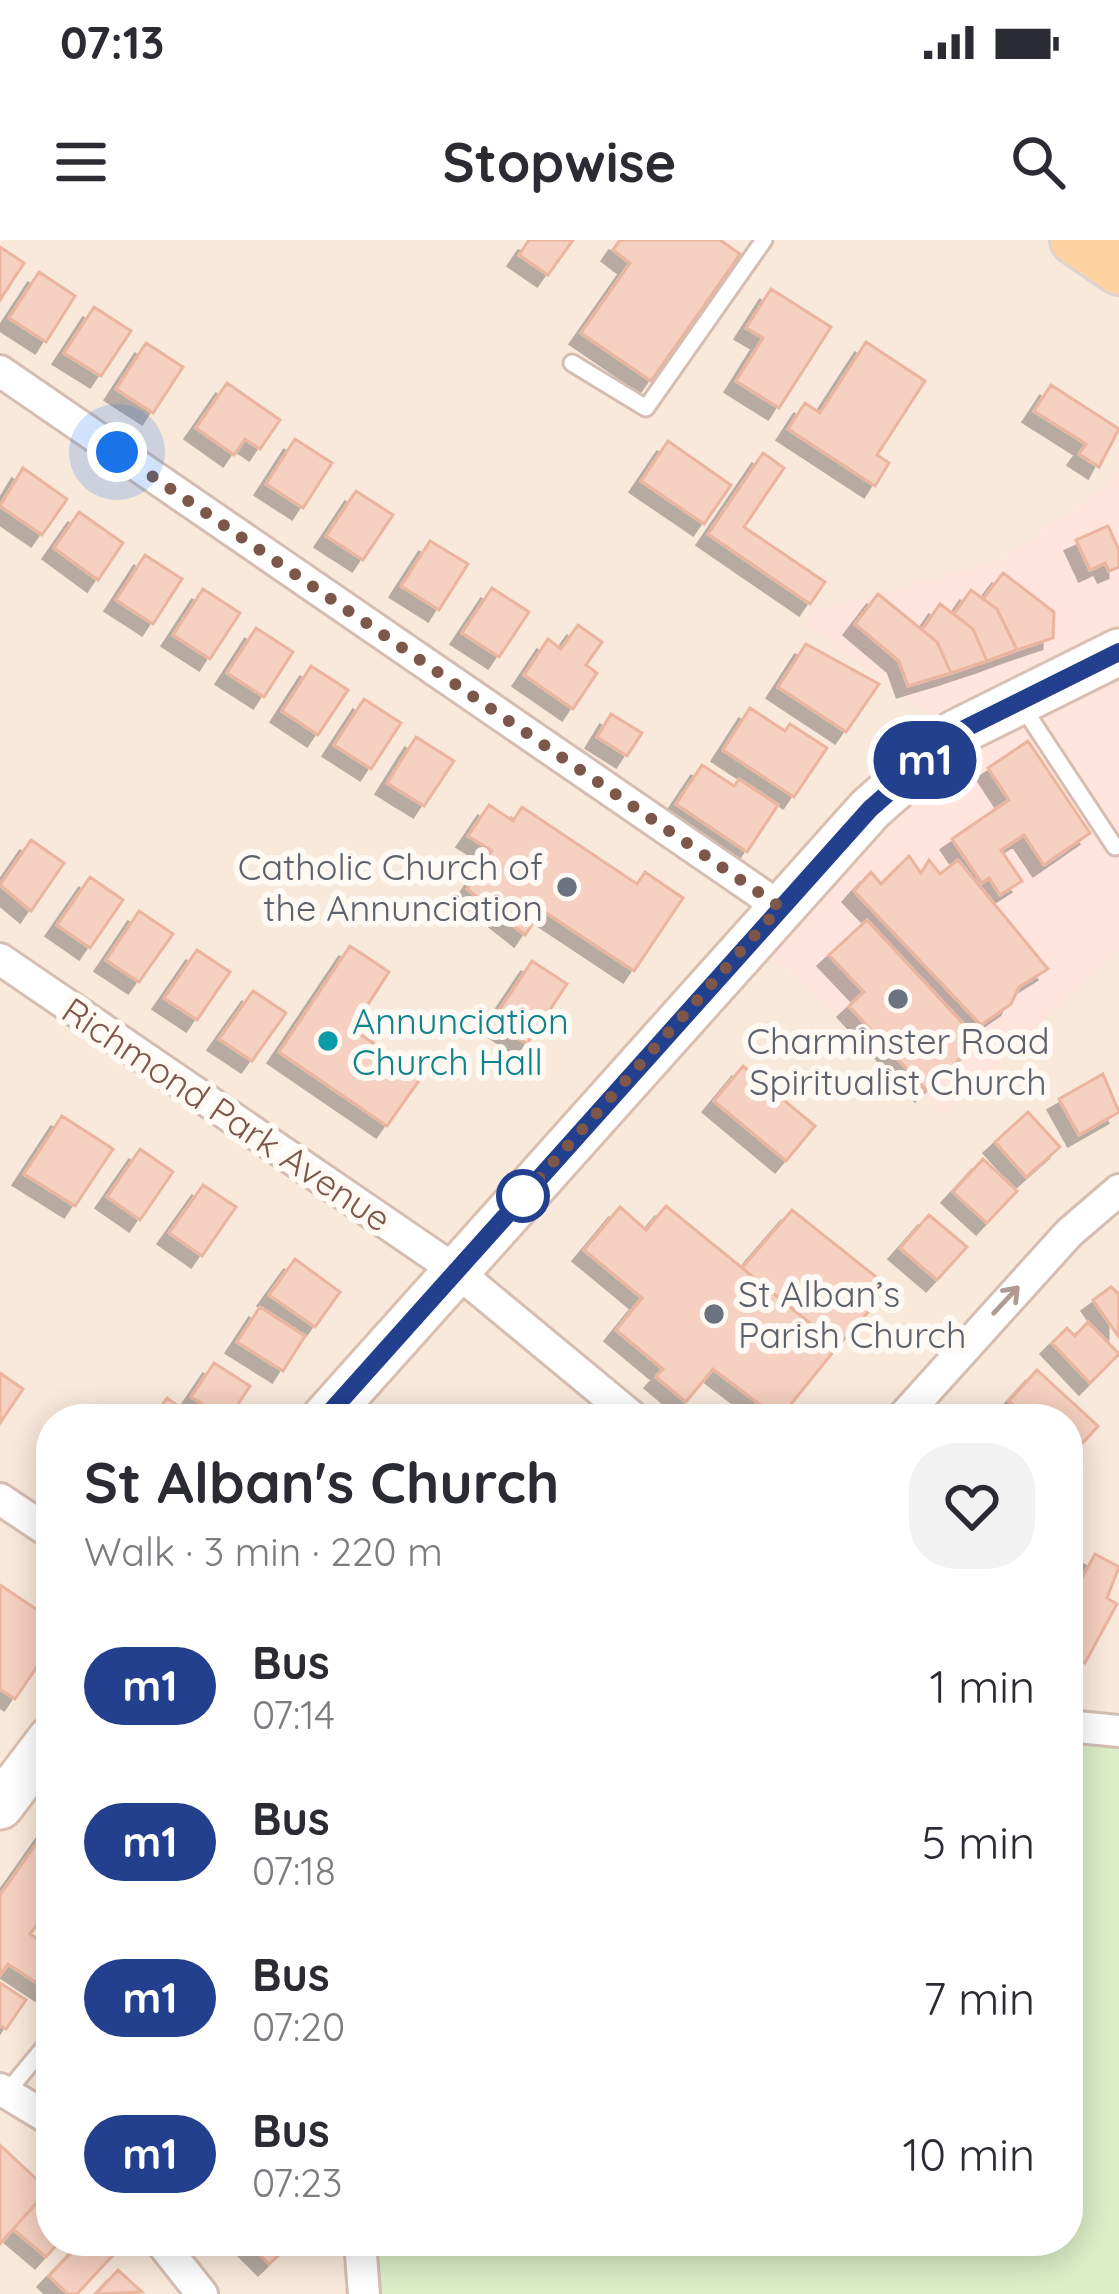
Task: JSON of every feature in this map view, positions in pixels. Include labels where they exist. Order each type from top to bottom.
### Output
[{"type":"main road","points":[[1075,240],[1119,271]]},
{"type":"main road","points":[[337,1404],[870,809],[956,733],[1119,652]]},
{"type":"main road","points":[[0,1806],[36,1759]]},
{"type":"street","points":[[0,371],[780,907]]},
{"type":"street","name":"Richmond Park Avenue","points":[[0,959],[455,1270],[617,1404]]},
{"type":"street","points":[[915,1404],[1070,1233],[1119,1190]]},
{"type":"street","points":[[0,1499],[36,1523]]},
{"type":"street","points":[[1083,1727],[1119,1731]]},
{"type":"street","points":[[4,2091],[36,2111]]},
{"type":"street","points":[[172,2256],[202,2294]]},
{"type":"street","points":[[361,2256],[364,2294]]},
{"type":"lane","points":[[572,362],[646,408],[764,240]]},
{"type":"lane","points":[[1018,701],[1114,847]]},
{"type":"lane","points":[[4,2091],[36,2056]]},
{"type":"shaded area","points":[[0,240],[1119,240],[1119,2294],[0,2294]]},
{"type":"shaded area","points":[[1119,470],[1119,948],[946,1114],[753,939],[956,733],[805,624],[815,611],[999,561],[1105,487]]},
{"type":"green space","points":[[1083,1727],[1119,1729],[1119,2294],[364,2294],[361,2256],[1083,2256]]},
{"type":"building","points":[[529,240],[573,240],[548,275],[519,255]]},
{"type":"building","points":[[620,240],[720,240],[740,254],[651,381],[581,333],[630,263],[613,250]]},
{"type":"building","points":[[0,247],[24,263],[0,300]]},
{"type":"building","points":[[39,272],[75,296],[46,342],[9,318]]},
{"type":"building","points":[[771,289],[831,327],[779,408],[736,381],[763,338],[746,328]]},
{"type":"building","points":[[94,307],[131,331],[101,376],[64,353]]},
{"type":"building","points":[[866,342],[925,381],[877,455],[889,463],[875,486],[788,429],[805,403],[820,413]]},
{"type":"building","points":[[146,343],[183,367],[153,413],[116,389]]},
{"type":"building","points":[[227,383],[280,420],[260,449],[245,439],[234,455],[196,428]]},
{"type":"building","points":[[1051,385],[1119,429],[1099,467],[1079,454],[1086,444],[1034,411]]},
{"type":"building","points":[[295,439],[332,463],[303,508],[266,484]]},
{"type":"building","points":[[668,441],[731,485],[704,524],[641,481]]},
{"type":"building","points":[[763,453],[784,468],[744,527],[825,582],[810,604],[708,534]]},
{"type":"building","points":[[23,468],[67,499],[42,535],[0,506]]},
{"type":"building","points":[[356,491],[393,515],[363,560],[326,536]]},
{"type":"building","points":[[79,512],[123,543],[98,580],[54,548]]},
{"type":"building","points":[[1108,526],[1119,550],[1119,567],[1109,571],[1105,563],[1090,570],[1076,540]]},
{"type":"building","points":[[430,541],[468,564],[439,610],[401,586]]},
{"type":"building","points":[[145,555],[182,579],[153,624],[116,600]]},
{"type":"building","points":[[1003,573],[1054,612],[1053,638],[1017,650],[997,609],[983,599]]},
{"type":"building","points":[[492,588],[529,612],[499,657],[462,633]]},
{"type":"building","points":[[203,589],[240,613],[210,659],[173,635]]},
{"type":"building","points":[[971,590],[997,609],[1017,650],[987,661],[973,629],[954,614]]},
{"type":"building","points":[[878,594],[937,642],[951,673],[908,686],[899,661],[855,624]]},
{"type":"building","points":[[940,604],[973,629],[987,661],[951,673],[937,642],[922,630]]},
{"type":"building","points":[[578,625],[602,642],[586,665],[597,673],[573,709],[524,675],[548,639],[561,649]]},
{"type":"building","points":[[256,628],[293,652],[264,697],[227,673]]},
{"type":"building","points":[[806,644],[879,684],[846,732],[778,687]]},
{"type":"building","points":[[311,666],[348,690],[318,735],[282,711]]},
{"type":"building","points":[[364,699],[401,723],[371,769],[334,745]]},
{"type":"building","points":[[750,708],[785,731],[790,724],[827,748],[794,797],[723,750]]},
{"type":"building","points":[[611,714],[642,733],[627,756],[597,737]]},
{"type":"building","points":[[416,737],[454,761],[424,806],[387,783]]},
{"type":"building","points":[[1028,741],[1090,833],[1044,865],[1024,835],[1001,850],[1022,881],[1000,895],[989,878],[982,883],[952,839],[1009,800],[988,768]]},
{"type":"building","points":[[702,765],[734,786],[739,779],[778,805],[747,852],[676,804]]},
{"type":"building","name":"Catholic Church of the Annunciation","points":[[489,805],[513,821],[522,807],[637,884],[645,872],[683,898],[634,971],[542,910],[525,935],[467,889],[492,851],[468,836]]},
{"type":"building","points":[[31,840],[64,863],[31,911],[0,885]]},
{"type":"building","points":[[909,856],[921,873],[929,860],[940,874],[958,860],[1048,969],[1019,987],[1011,1004],[981,1025],[854,891],[871,872],[881,884]]},
{"type":"building","points":[[90,877],[123,900],[90,948],[57,925]]},
{"type":"building","points":[[139,911],[173,934],[139,982],[106,960]]},
{"type":"building","name":"Charminster Road Spiritualist Church","points":[[867,920],[979,1041],[926,1090],[849,1006],[864,992],[829,955]]},
{"type":"building","name":"Annunciation Church Hall","points":[[350,946],[389,972],[352,1029],[423,1075],[387,1126],[279,1052]]},
{"type":"building","points":[[197,950],[230,972],[197,1020],[164,998]]},
{"type":"building","points":[[532,961],[567,984],[527,1044],[492,1021]]},
{"type":"building","points":[[253,991],[286,1013],[252,1061],[219,1039]]},
{"type":"building","points":[[743,1066],[815,1126],[786,1161],[714,1101]]},
{"type":"building","points":[[1103,1074],[1119,1112],[1079,1135],[1059,1099]]},
{"type":"building","points":[[1028,1112],[1060,1147],[1026,1177],[995,1142]]},
{"type":"building","points":[[62,1116],[113,1149],[75,1206],[24,1174]]},
{"type":"building","points":[[140,1149],[173,1172],[140,1220],[107,1197]]},
{"type":"building","points":[[983,1159],[1017,1191],[987,1223],[953,1192]]},
{"type":"building","points":[[203,1185],[236,1207],[202,1256],[169,1233]]},
{"type":"building","name":"St Alban’s Parish Church","points":[[666,1206],[838,1346],[791,1404],[759,1404],[713,1369],[686,1402],[656,1377],[663,1369],[616,1330],[642,1298],[584,1250],[620,1207],[646,1230]]},
{"type":"building","points":[[792,1210],[890,1288],[838,1346],[742,1268]]},
{"type":"building","points":[[929,1215],[967,1247],[937,1280],[900,1248]]},
{"type":"building","points":[[295,1259],[340,1292],[315,1327],[269,1295]]},
{"type":"building","points":[[1111,1287],[1119,1294],[1119,1337],[1093,1300]]},
{"type":"building","points":[[260,1307],[305,1336],[283,1371],[237,1342]]},
{"type":"building","points":[[1088,1322],[1119,1354],[1090,1383],[1052,1343],[1067,1328],[1075,1336]]},
{"type":"building","points":[[214,1363],[250,1386],[238,1404],[203,1404],[191,1397]]},
{"type":"building","points":[[1037,1370],[1074,1404],[1012,1404],[1009,1401]]},
{"type":"building","points":[[0,1373],[23,1389],[0,1423]]},
{"type":"building","points":[[1083,1412],[1098,1426],[1083,1443]]},
{"type":"building","points":[[1095,1554],[1119,1567],[1107,1598],[1117,1604],[1085,1663],[1083,1662],[1083,1576]]},
{"type":"building","points":[[0,1585],[36,1609],[36,1668],[15,1699],[0,1689]]},
{"type":"building","points":[[36,1844],[36,1926],[30,1934],[36,1938],[36,1982],[8,1964],[0,1975],[0,1895]]},
{"type":"building","points":[[0,1983],[26,2000],[6,2029],[0,2025]]},
{"type":"building","points":[[0,2145],[36,2179],[36,2204],[0,2244]]},
{"type":"building","points":[[36,2203],[36,2249],[13,2229]]},
{"type":"building","points":[[68,2256],[112,2256],[77,2294],[68,2294],[49,2276]]},
{"type":"building","points":[[118,2270],[142,2292],[96,2294]]},
{"type":"bus line","name":"m1","points":[[337,1404],[870,809],[956,733],[1119,652]]},
{"type":"place","name":"Catholic Church of the Annunciation","points":[[567,887]]},
{"type":"place","name":"Charminster Road Spiritualist Church","points":[[898,999]]},
{"type":"place","name":"Annunciation Church Hall","points":[[328,1041]]},
{"type":"place","name":"St Alban’s Parish Church","points":[[714,1314]]},
{"type":"route","points":[[117,452],[780,907],[523,1196]]}]
